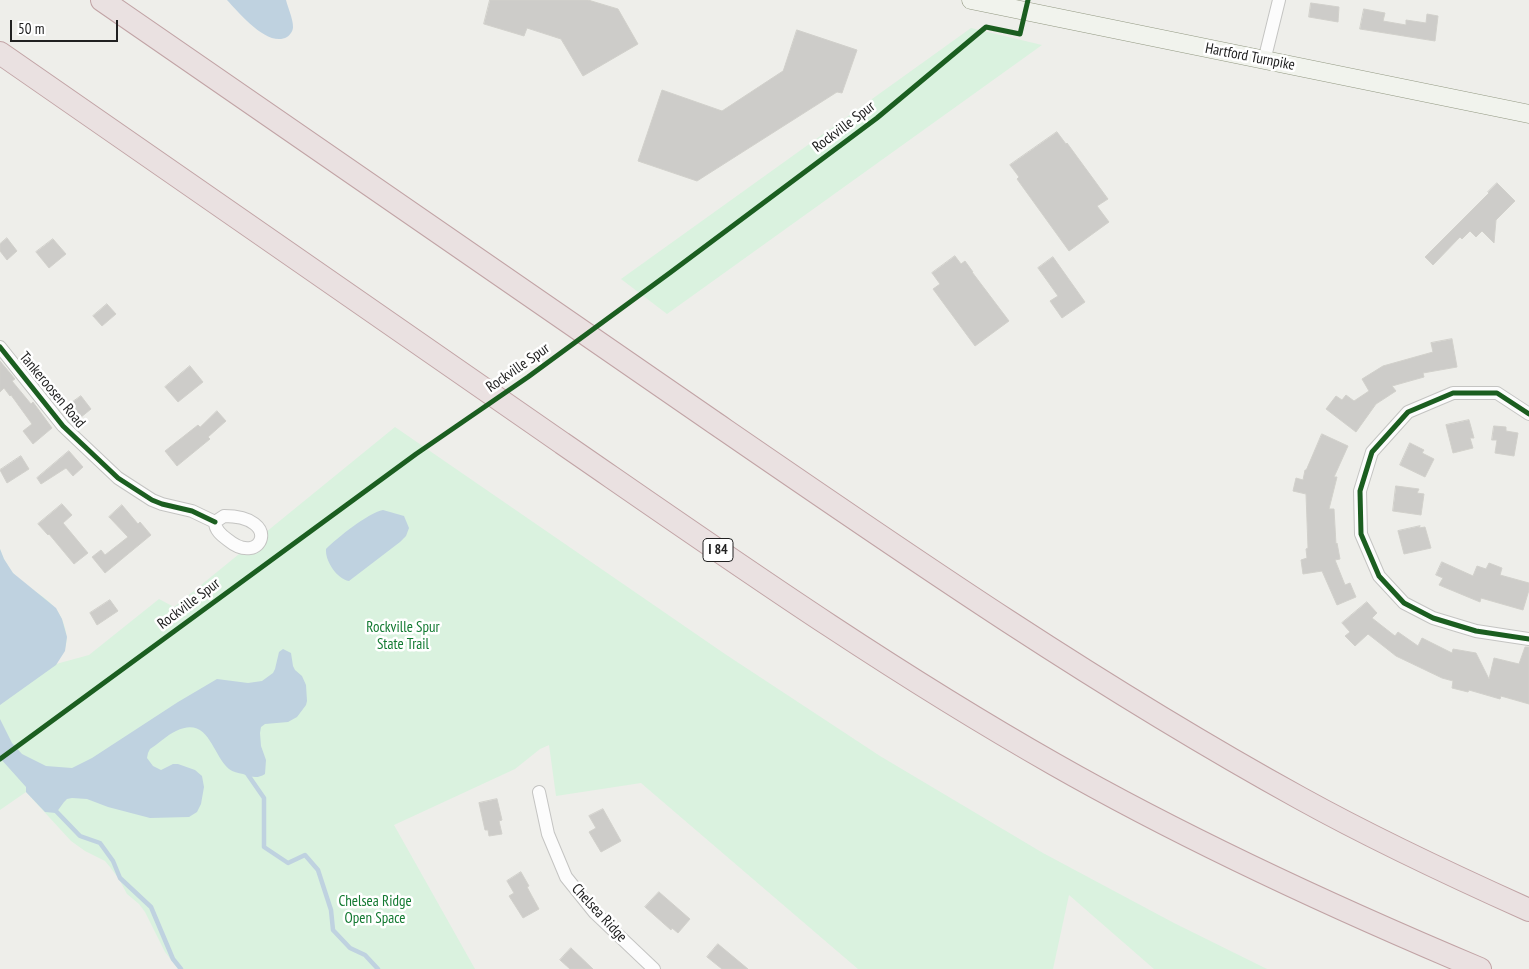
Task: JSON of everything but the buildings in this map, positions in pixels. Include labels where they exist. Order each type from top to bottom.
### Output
[{"type":"highway","points":[[102,0],[900,551],[1049,649],[1165,720],[1301,799],[1424,862],[1529,910]]},
{"type":"highway","name":"I 84","points":[[0,54],[781,593],[935,693],[1060,768],[1197,840],[1332,905],[1480,969]]},
{"type":"main road","name":"Hartford Turnpike","points":[[971,0],[998,2],[1264,61],[1529,114]]},
{"type":"street","points":[[1264,61],[1279,0]]},
{"type":"street","name":"Tankeroosen Road","points":[[0,347],[63,426],[118,478],[152,500],[192,512],[215,522]]},
{"type":"street","points":[[1529,414],[1497,393],[1452,393],[1408,412],[1372,452],[1360,492],[1361,534],[1379,576],[1404,603],[1433,618],[1476,631],[1529,639]]},
{"type":"street","name":"Chelsea Ridge","points":[[539,792],[548,834],[566,877],[596,913],[654,969]]},
{"type":"green space","points":[[971,28],[1042,45],[667,314],[621,279]]},
{"type":"green space","name":"Rockville Spur State Trail","points":[[395,427],[725,654],[880,756],[1043,853],[1174,923],[1267,969],[1154,969],[1069,895],[1053,969],[858,969],[641,783],[556,796],[549,745],[540,749],[515,769],[394,825],[475,969],[178,969],[165,952],[145,912],[127,894],[119,879],[105,861],[85,851],[71,841],[26,792],[0,810],[0,549],[5,562],[13,573],[50,603],[61,618],[65,628],[66,643],[64,651],[56,664],[89,655],[159,599],[174,607]]},
{"type":"water","points":[[227,0],[286,0],[292,21],[292,31],[287,37],[271,38],[254,28]]},
{"type":"water","points":[[383,510],[404,516],[409,528],[406,536],[349,581],[345,580],[333,569],[327,559],[326,549],[361,521]]},
{"type":"water","points":[[0,549],[13,573],[56,608],[62,619],[67,637],[65,651],[56,665],[0,705]]},
{"type":"water","points":[[283,649],[291,653],[293,666],[302,676],[306,685],[307,701],[297,717],[288,722],[265,724],[261,727],[261,746],[266,760],[265,774],[254,777],[231,770],[223,763],[203,732],[196,728],[187,727],[176,731],[150,749],[147,758],[153,766],[161,770],[173,764],[178,764],[195,770],[202,776],[204,787],[201,804],[197,812],[189,817],[150,818],[108,807],[87,799],[72,798],[67,799],[56,813],[45,812],[26,792],[26,787],[0,758],[0,719],[12,743],[22,754],[46,766],[72,768],[92,758],[217,679],[248,683],[262,681],[273,673],[279,652]]},
{"type":"waterway","points":[[246,772],[264,798],[264,847],[288,863],[305,855],[318,870],[331,910],[333,930],[350,948],[365,955],[378,969]]},
{"type":"waterway","points":[[54,809],[80,836],[100,843],[113,861],[120,878],[151,907],[173,959],[181,969]]},
{"type":"cycle path","name":"Rockville Spur","points":[[0,759],[416,454],[528,377],[671,272],[877,118],[986,27],[1020,34],[1028,0]]},
{"type":"cycle path","points":[[0,347],[63,426],[118,478],[152,500],[192,511],[215,522]]},
{"type":"cycle path","points":[[1529,414],[1497,393],[1453,393],[1408,412],[1372,452],[1360,491],[1361,534],[1379,576],[1404,603],[1433,618],[1476,631],[1529,639]]},
{"type":"park label","name":"Chelsea Ridge Open Space","points":[[375,910]]}]
